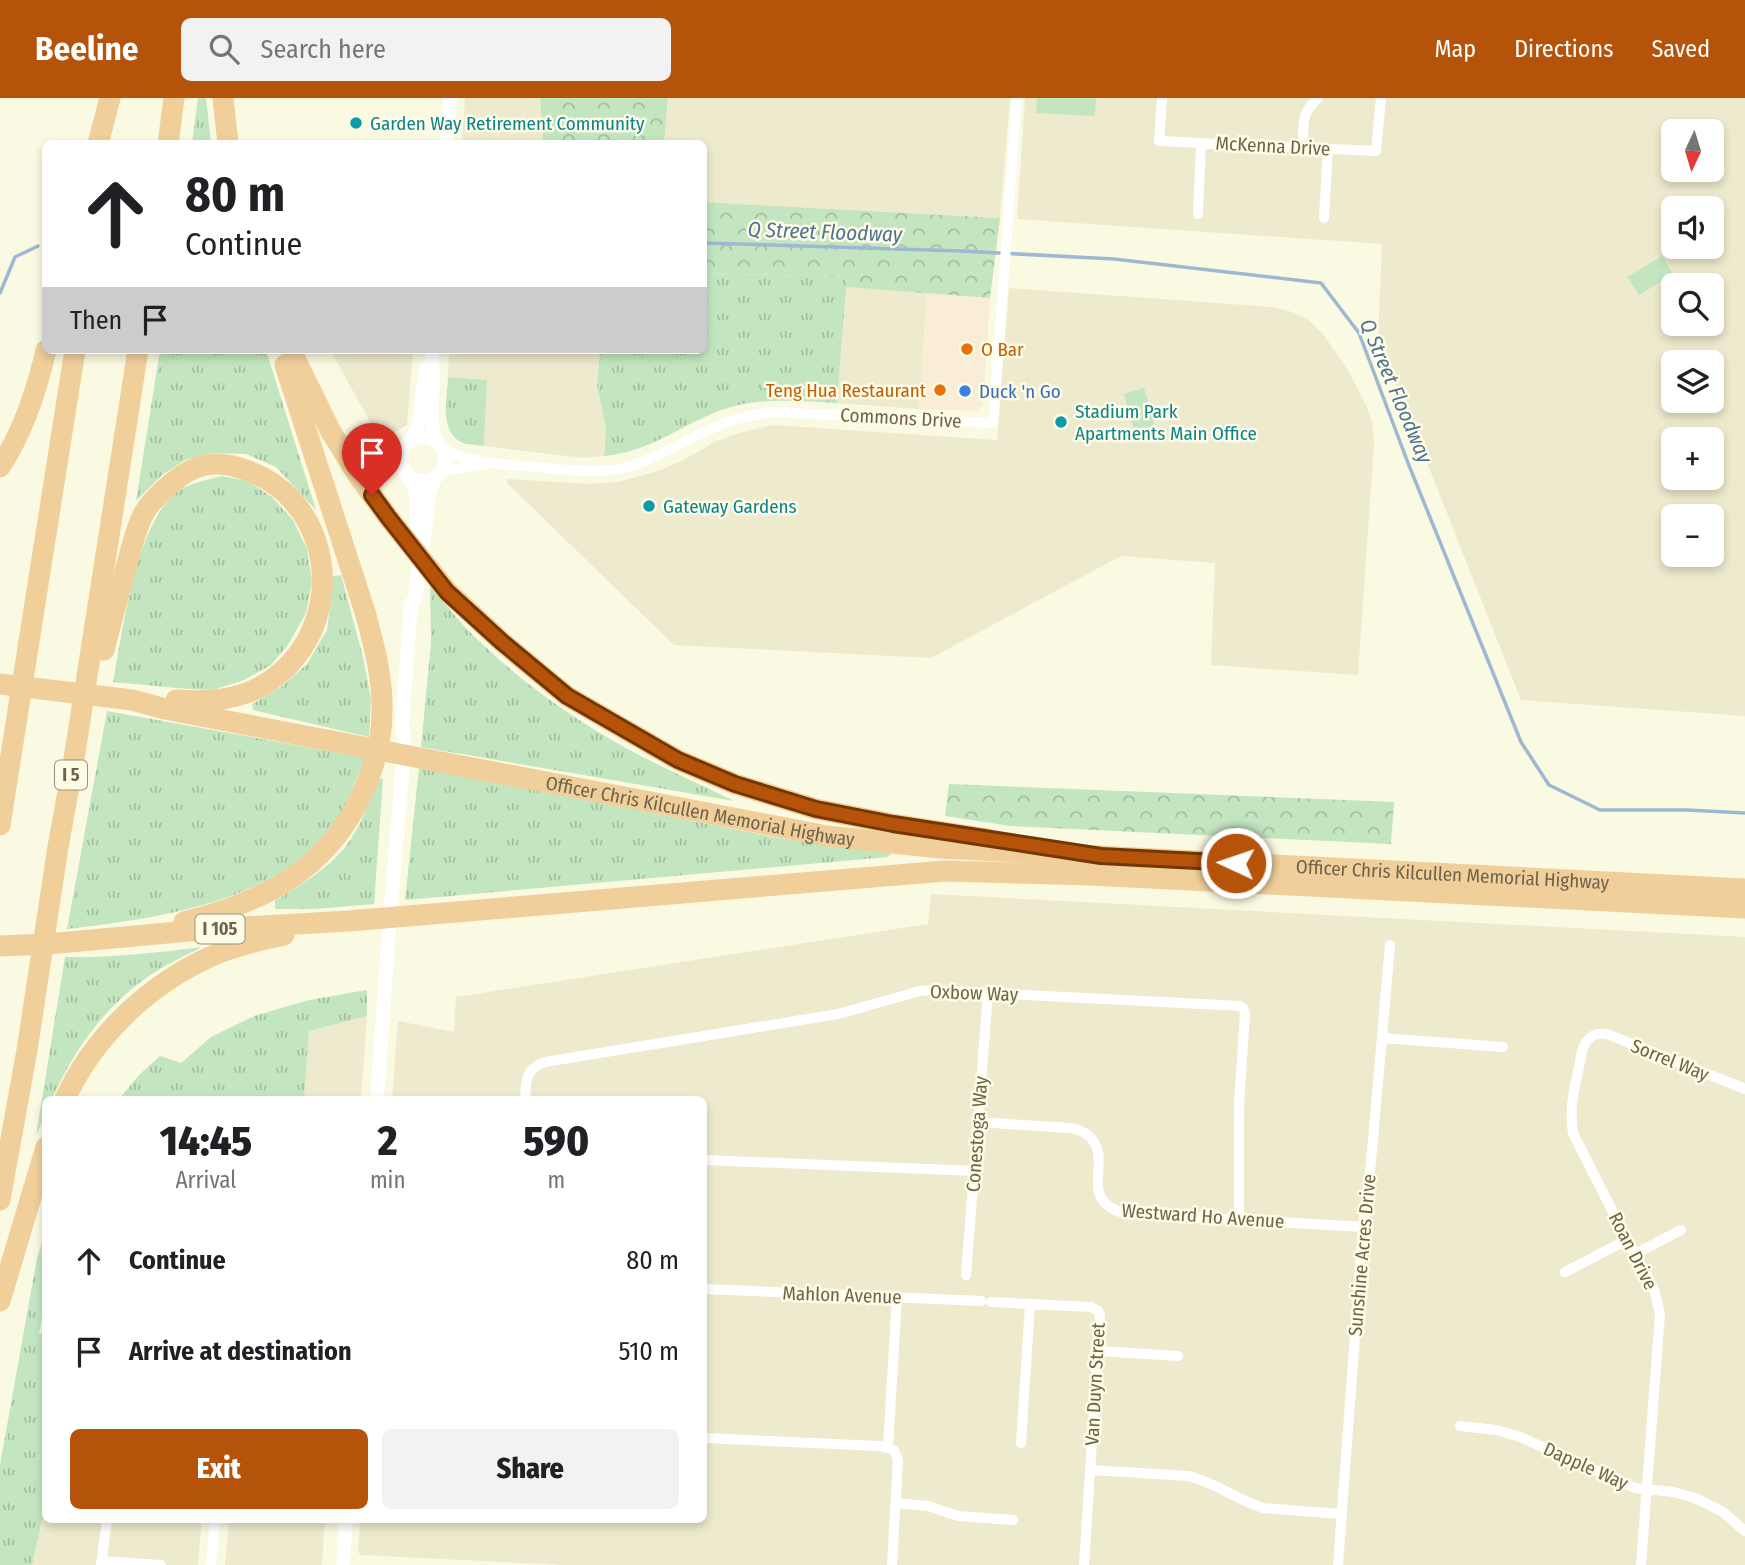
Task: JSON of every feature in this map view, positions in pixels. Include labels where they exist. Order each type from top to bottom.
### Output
[{"type":"highway","points":[[99,140],[112,98]]},
{"type":"highway","points":[[107,140],[112,98]]},
{"type":"highway","points":[[169,140],[174,98]]},
{"type":"highway","points":[[223,98],[228,140]]},
{"type":"highway","points":[[0,467],[32,400],[45,354]]},
{"type":"highway","points":[[0,825],[74,354]]},
{"type":"highway","name":"I 5","points":[[0,1200],[75,759],[137,354]]},
{"type":"highway","points":[[93,940],[215,914],[276,889],[309,866],[342,831],[374,768],[382,711],[375,651],[281,354]]},
{"type":"highway","points":[[293,354],[330,430],[357,474],[447,592],[567,696],[678,760],[735,784],[816,809],[893,824],[1101,856]]},
{"type":"highway","points":[[75,759],[135,534],[145,511],[162,491],[184,473],[198,466],[219,463],[260,475],[295,503],[315,541],[323,579],[322,598],[314,628],[292,662],[276,678],[246,694],[229,699],[198,702],[132,700]]},
{"type":"highway","name":"Officer Chris Kilcullen Memorial Highway","points":[[0,684],[132,700],[165,709],[827,836],[940,848],[1745,890]]},
{"type":"highway","name":"Officer Chris Kilcullen Memorial Highway","points":[[0,946],[438,914],[946,870],[1745,908]]},
{"type":"highway","points":[[67,1096],[86,1061],[107,1034],[136,1005],[181,972],[214,956],[263,940],[348,921]]},
{"type":"highway","points":[[0,1301],[42,1160]]},
{"type":"street","points":[[447,140],[450,98]]},
{"type":"street","name":"Commons Drive","points":[[440,445],[462,456],[495,464],[597,471],[625,468],[665,453],[727,422],[772,412],[993,423],[1017,98]]},
{"type":"street","name":"McKenna Drive","points":[[1162,98],[1159,141],[1376,151],[1381,98]]},
{"type":"street","points":[[1303,136],[1304,117],[1318,98]]},
{"type":"street","points":[[1198,214],[1201,143]]},
{"type":"street","points":[[1324,218],[1328,149]]},
{"type":"street","points":[[416,594],[421,606],[411,726],[405,747],[402,724],[411,605],[416,594],[418,567],[416,495],[401,457],[419,422],[424,376],[430,354]]},
{"type":"street","points":[[418,567],[429,493],[445,461],[432,423],[431,354]]},
{"type":"street","points":[[412,440],[425,437],[440,445]]},
{"type":"street","name":"Commons Drive","points":[[437,475],[461,468],[495,464]]},
{"type":"street","points":[[409,475],[422,481],[437,475]]},
{"type":"street","points":[[391,905],[403,763]]},
{"type":"street","points":[[377,1096],[388,930]]},
{"type":"street","name":"Sunshine Acres Drive","points":[[1338,1565],[1363,1227],[1390,944]]},
{"type":"street","name":"Oxbow Way","points":[[525,1096],[527,1076],[534,1067],[545,1062],[838,1014],[924,990],[1234,1005],[1243,1008],[1245,1014],[1239,1105],[1239,1220]]},
{"type":"street","name":"Conestoga Way","points":[[966,1275],[988,993]]},
{"type":"street","name":"Sorrel Way","points":[[1595,1034],[1607,1034],[1745,1089]]},
{"type":"street","name":"Roan Drive","points":[[1595,1034],[1583,1048],[1572,1100],[1572,1126],[1576,1140],[1655,1293],[1660,1314],[1641,1565]]},
{"type":"street","points":[[1382,1038],[1503,1046]]},
{"type":"street","name":"Westward Ho Avenue","points":[[978,1122],[1082,1131],[1092,1139],[1098,1151],[1097,1185],[1100,1196],[1105,1205],[1117,1211],[1129,1214],[1363,1227]]},
{"type":"street","points":[[707,1160],[975,1171]]},
{"type":"street","points":[[1635,1254],[1681,1230]]},
{"type":"street","points":[[1564,1272],[1627,1240]]},
{"type":"street","name":"Mahlon Avenue","points":[[707,1289],[986,1301]]},
{"type":"street","points":[[888,1447],[897,1297]]},
{"type":"street","name":"Van Duyn Street","points":[[986,1301],[1095,1308],[1100,1315],[1084,1565]]},
{"type":"street","points":[[1021,1443],[1030,1304]]},
{"type":"street","points":[[1099,1351],[1178,1356]]},
{"type":"street","name":"Dapple Way","points":[[1460,1426],[1497,1430],[1520,1437],[1631,1486],[1695,1498],[1723,1512],[1745,1531]]},
{"type":"street","points":[[707,1438],[888,1447],[896,1452],[898,1460],[892,1565]]},
{"type":"street","points":[[1091,1470],[1188,1476],[1263,1508],[1341,1514]]},
{"type":"street","points":[[896,1503],[928,1506],[958,1516],[1013,1520]]},
{"type":"street","points":[[106,1523],[101,1563],[162,1565]]},
{"type":"street","points":[[211,1565],[215,1523]]},
{"type":"street","points":[[344,1565],[346,1523]]},
{"type":"shaded area","points":[[465,98],[540,98],[543,140],[462,140]]},
{"type":"shaded area","points":[[668,98],[1010,98],[1000,218],[707,202],[707,140],[664,140]]},
{"type":"shaded area","points":[[1025,98],[1745,98],[1745,716],[1521,700],[1378,339],[1382,244],[1017,219]]},
{"type":"shaded area","points":[[846,287],[927,293],[919,409],[837,403]]},
{"type":"shaded area","points":[[1009,288],[1273,307],[1307,319],[1323,334],[1349,372],[1372,422],[1374,443],[1358,675],[1211,665],[1215,563],[1121,556],[931,658],[674,645],[507,483],[507,479],[587,484],[619,482],[661,470],[717,441],[773,425],[997,440]]},
{"type":"shaded area","points":[[927,293],[990,298],[983,405],[977,411],[919,409]]},
{"type":"shaded area","points":[[332,354],[413,354],[407,425],[381,441]]},
{"type":"shaded area","points":[[449,354],[600,354],[597,386],[606,429],[604,456],[584,458],[484,446],[487,380],[448,377]]},
{"type":"shaded area","points":[[931,894],[1745,937],[1745,1565],[564,1565],[361,1555],[358,1552],[360,1523],[707,1523],[707,1096],[392,1096],[398,1021],[454,1032],[456,997],[928,924]]},
{"type":"shaded area","points":[[367,1016],[361,1096],[304,1096],[309,1031]]},
{"type":"shaded area","points":[[42,1520],[42,1523],[202,1523],[198,1565],[32,1565]]},
{"type":"shaded area","points":[[229,1523],[325,1523],[322,1565],[225,1565]]},
{"type":"green space","points":[[198,98],[206,98],[211,140],[192,140]]},
{"type":"green space","points":[[540,98],[668,98],[664,140],[543,140]]},
{"type":"green space","points":[[1037,98],[1096,98],[1095,116],[1036,113]]},
{"type":"green space","points":[[707,202],[1000,218],[990,298],[846,287],[847,277],[707,273]]},
{"type":"green space","points":[[1661,257],[1672,273],[1661,273],[1661,281],[1639,295],[1627,277]]},
{"type":"green space","points":[[707,273],[847,277],[837,403],[774,401],[744,404],[714,413],[635,450],[604,456],[606,429],[597,386],[600,354],[707,354]]},
{"type":"green space","points":[[159,354],[267,354],[316,510],[276,467],[246,454],[213,453],[185,460],[162,475],[136,501]]},
{"type":"green space","points":[[448,377],[487,380],[484,446],[466,444],[451,433],[446,416]]},
{"type":"green space","points":[[1144,388],[1155,427],[1135,433],[1124,394]]},
{"type":"green space","points":[[222,476],[248,481],[272,497],[293,520],[307,549],[312,581],[306,613],[288,645],[271,665],[244,680],[213,690],[113,682],[133,581],[150,529],[176,493],[192,484]]},
{"type":"green space","points":[[341,575],[363,657],[371,699],[369,737],[253,710],[252,704],[281,687],[307,664],[327,630],[331,577]]},
{"type":"green space","points":[[430,584],[485,647],[557,705],[634,753],[734,801],[421,747],[431,643]]},
{"type":"green space","points":[[107,711],[366,757],[348,800],[334,824],[310,850],[281,872],[249,889],[176,912],[67,929]]},
{"type":"green space","points":[[419,767],[779,838],[891,853],[888,857],[405,900]]},
{"type":"green space","points":[[378,778],[383,779],[374,904],[275,909],[275,901],[316,874],[344,849],[359,824]]},
{"type":"green space","points":[[949,784],[1394,802],[1391,844],[1010,826],[945,816]]},
{"type":"green space","points":[[202,947],[149,976],[118,1001],[80,1047],[53,1096],[42,1096],[65,957],[134,955]]},
{"type":"green space","points":[[367,990],[367,1016],[309,1031],[304,1096],[122,1096],[160,1056],[181,1063],[211,1037],[254,1016],[309,1000]]},
{"type":"green space","points":[[42,1099],[42,1122],[36,1136]]},
{"type":"green space","points":[[42,1243],[42,1318],[39,1333],[42,1334],[42,1520],[32,1565],[0,1565],[0,1465],[37,1258]]},
{"type":"waterway","name":"Q Street Floodway","points":[[707,243],[1114,259],[1321,283],[1359,333],[1408,463],[1521,742],[1549,785],[1600,810],[1745,813]]},
{"type":"waterway","name":"Q Street Floodway","points":[[0,293],[15,257],[38,246]]},
{"type":"place","name":"Garden Way Retirement Community","points":[[356,123]]},
{"type":"place","name":"O Bar","points":[[967,349]]},
{"type":"place","name":"Teng Hua Restaurant","points":[[940,390]]},
{"type":"place","name":"Duck 'n Go","points":[[965,391]]},
{"type":"place","name":"Stadium Park Apartments Main Office","points":[[1061,422]]},
{"type":"place","name":"Gateway Gardens","points":[[649,506]]},
{"type":"route","points":[[372,495],[447,592],[502,642],[567,696],[678,760],[735,784],[816,809],[893,824],[1101,856],[1236,863]]}]
